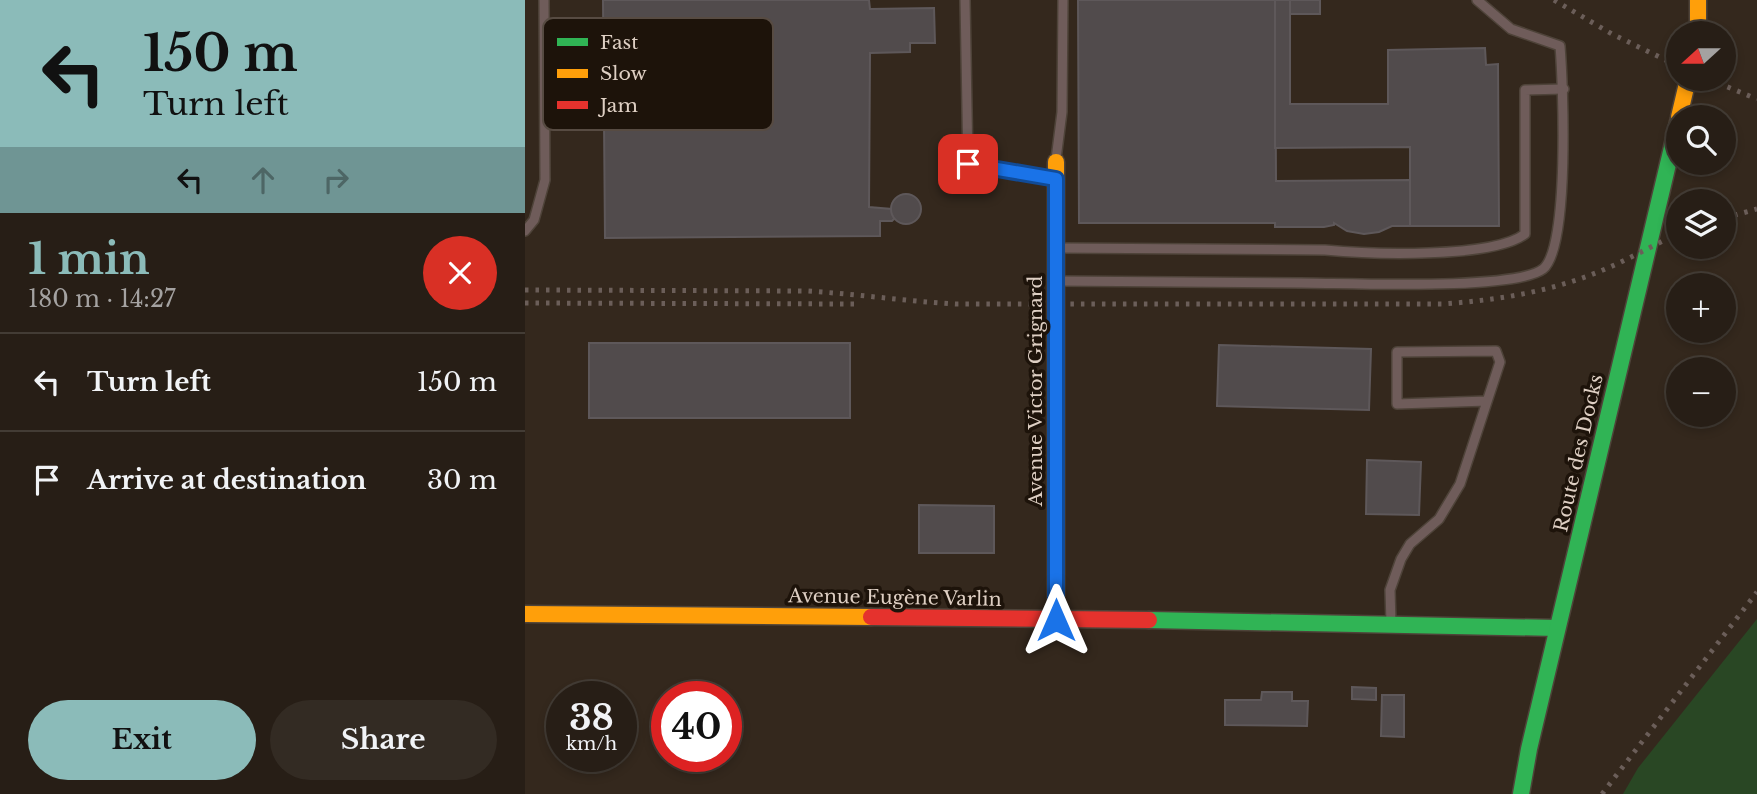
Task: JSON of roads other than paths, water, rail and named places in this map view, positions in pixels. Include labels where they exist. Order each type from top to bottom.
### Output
[{"type":"street","points":[[1698,0],[1698,21]]},
{"type":"street","name":"Avenue Victor Grignard","points":[[1056,171],[1056,620]]},
{"type":"street","name":"Route des Docks","points":[[1521,794],[1557,628],[1666,174]]},
{"type":"street","name":"Avenue Eugène Varlin","points":[[525,614],[1557,628]]},
{"type":"lane","points":[[544,0],[544,18]]},
{"type":"lane","points":[[965,0],[968,164],[1056,171],[1062,112],[1063,0]]},
{"type":"lane","points":[[1056,281],[1439,283],[1518,278],[1543,270],[1553,256],[1563,172],[1564,89],[1560,46],[1511,29],[1477,0]]},
{"type":"lane","points":[[1056,248],[1325,250],[1362,254],[1459,251],[1514,242],[1525,234],[1525,90],[1564,89]]},
{"type":"lane","points":[[525,231],[534,220],[545,180],[545,130]]},
{"type":"lane","points":[[1391,625],[1390,590],[1401,559],[1410,544],[1439,519],[1461,484],[1500,362],[1496,351],[1397,352],[1397,404],[1487,401]]},
{"type":"railway","points":[[1554,0],[1612,34],[1666,60]]},
{"type":"railway","points":[[1736,90],[1757,99]]},
{"type":"railway","points":[[1736,215],[1757,209]]},
{"type":"railway","points":[[525,290],[807,291],[955,304],[1442,304],[1506,297],[1569,282],[1610,267],[1666,240]]},
{"type":"railway","points":[[525,303],[861,304]]},
{"type":"railway","points":[[1602,794],[1757,592]]}]
